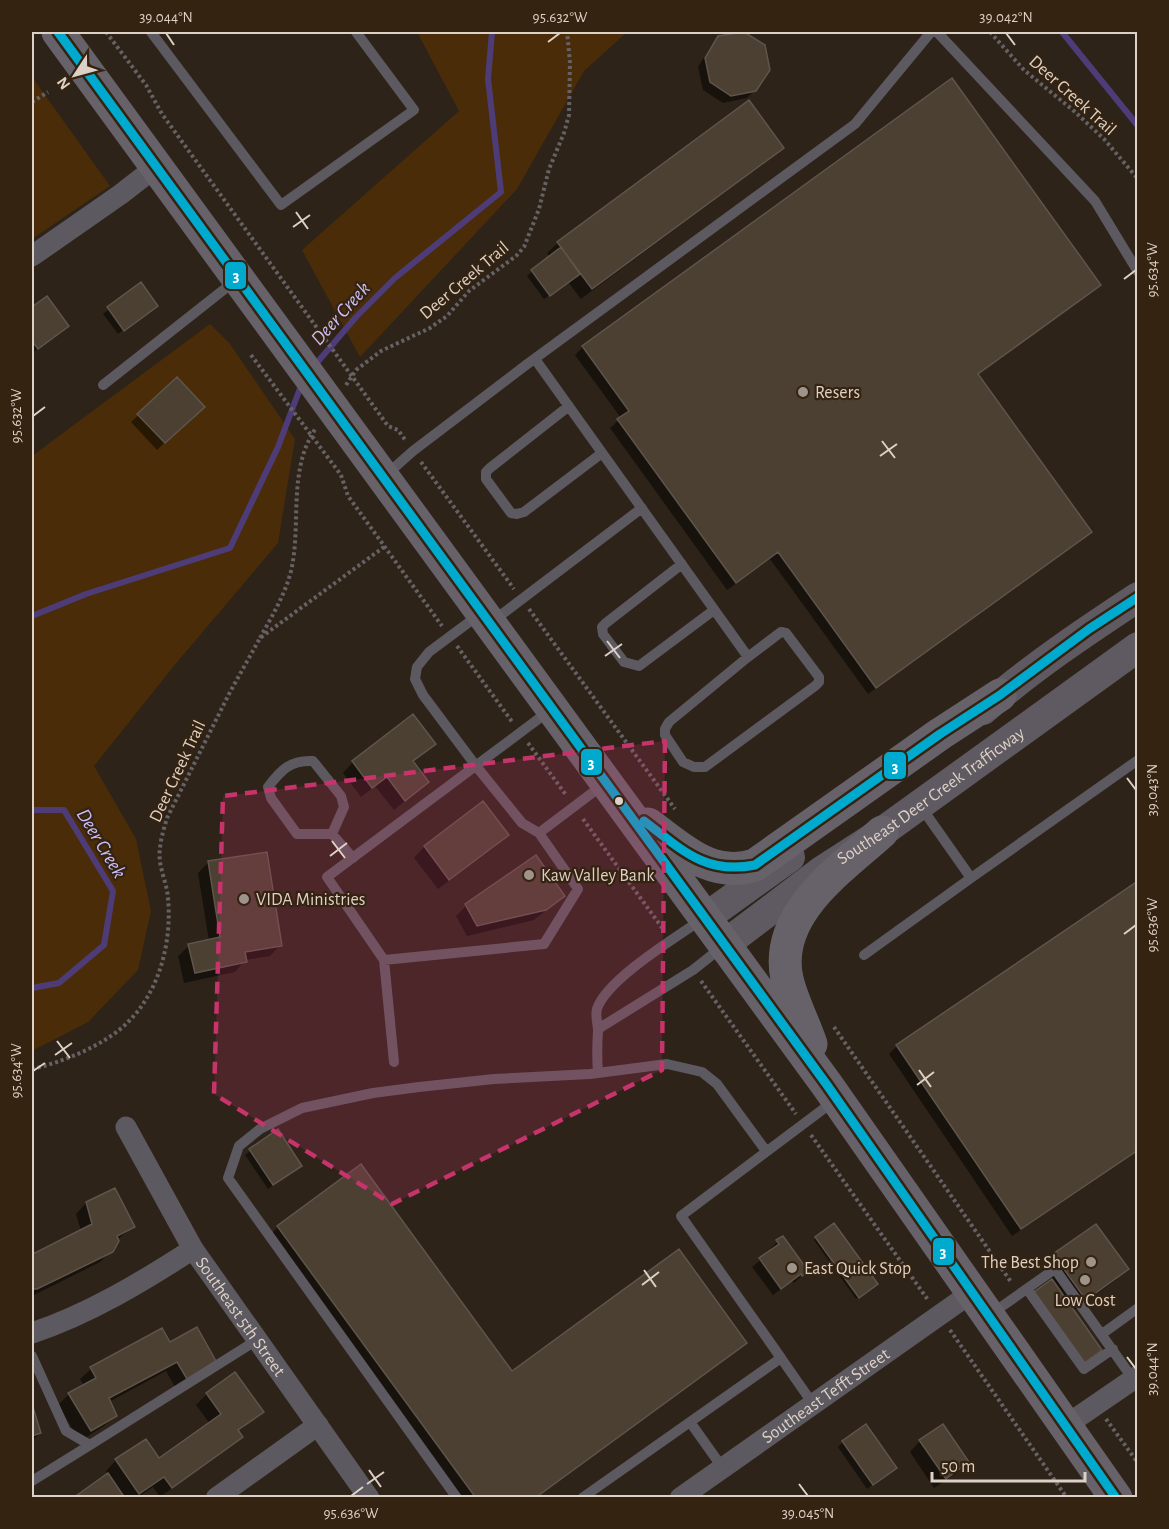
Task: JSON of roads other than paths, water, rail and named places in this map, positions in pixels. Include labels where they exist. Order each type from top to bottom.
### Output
[{"type":"main road","points":[[62,33],[273,325],[335,423],[383,477],[627,809],[832,1092],[979,1305],[1116,1497]]},
{"type":"main road","points":[[627,809],[701,862],[713,867],[746,868],[764,859],[939,734],[1000,695]]},
{"type":"main road","points":[[832,1092],[787,979],[788,940],[804,905],[828,880],[882,832]]},
{"type":"street","points":[[32,256],[157,166]]},
{"type":"street","name":"Southeast Deer Creek Trafficway","points":[[705,918],[948,741],[1000,695],[1089,629],[1137,597]]},
{"type":"street","name":"Southeast Deer Creek Trafficway","points":[[724,945],[823,870],[882,832],[1137,647]]},
{"type":"street","name":"Southeast 5th Street","points":[[126,1127],[193,1249],[369,1497]]},
{"type":"street","points":[[32,1333],[54,1326],[117,1295],[193,1249]]},
{"type":"street","name":"Southeast Tefft Street","points":[[680,1497],[813,1404],[979,1305]]},
{"type":"street","points":[[1065,1426],[1135,1378]]},
{"type":"street","points":[[216,1497],[318,1425]]},
{"type":"lane","points":[[152,32],[281,205],[414,110],[356,32]]},
{"type":"lane","points":[[383,477],[413,451],[535,359],[855,124],[931,32]]},
{"type":"lane","points":[[937,32],[1095,201],[1137,272]]},
{"type":"lane","points":[[103,385],[239,278]]},
{"type":"lane","points":[[535,359],[748,657]]},
{"type":"lane","points":[[569,406],[490,468],[486,472],[486,479],[511,513],[517,514],[524,512],[602,453]]},
{"type":"lane","points":[[384,960],[544,944],[578,889],[538,833],[522,823],[423,695],[415,679],[417,667],[429,652],[486,617],[521,599],[642,508]]},
{"type":"lane","points":[[682,564],[606,623],[602,627],[603,634],[624,662],[639,666],[714,610]]},
{"type":"lane","points":[[781,632],[786,633],[819,677],[819,682],[705,766],[694,767],[683,762],[665,735],[669,722],[748,657],[781,632]]},
{"type":"lane","points":[[394,1062],[384,960],[327,877],[553,708]]},
{"type":"lane","points":[[303,760],[313,761],[341,796],[344,807],[333,834],[297,834],[272,798],[268,787],[283,768],[303,760]]},
{"type":"lane","points":[[864,955],[1137,760]]},
{"type":"lane","points":[[538,833],[607,782]]},
{"type":"lane","points":[[920,805],[971,878]]},
{"type":"lane","points":[[333,834],[352,858]]},
{"type":"lane","points":[[597,1073],[596,1012],[601,997],[614,983],[705,918]]},
{"type":"lane","points":[[598,1029],[693,970],[724,945]]},
{"type":"lane","points":[[457,1497],[228,1178],[239,1146],[260,1129],[302,1108],[373,1093],[494,1079],[597,1073],[667,1064],[702,1072],[717,1084],[766,1150]]},
{"type":"lane","points":[[813,1404],[681,1216],[766,1150],[832,1092]]},
{"type":"lane","points":[[979,1305],[1023,1291],[1055,1269],[1135,1378]]},
{"type":"lane","points":[[1023,1291],[1084,1369],[1113,1349]]},
{"type":"lane","points":[[1102,1334],[1137,1308]]},
{"type":"lane","points":[[32,1481],[257,1340]]},
{"type":"lane","points":[[32,1356],[66,1431],[90,1445]]},
{"type":"lane","points":[[582,1497],[781,1358]]},
{"type":"lane","points":[[690,1422],[722,1467]]},
{"type":"waterway","name":"Deer Creek","points":[[315,365],[356,317],[395,278],[501,192],[488,79],[492,32]]},
{"type":"waterway","name":"Deer Creek","points":[[1062,32],[1138,126]]},
{"type":"waterway","name":"Deer Creek","points":[[32,616],[86,594],[230,548],[278,447],[302,383]]},
{"type":"waterway","name":"Deer Creek","points":[[32,810],[64,810],[113,891],[104,945],[59,983],[32,988]]},
{"type":"place","name":"Resers","points":[[803,392]]},
{"type":"place","name":"Kaw Valley Bank","points":[[529,875]]},
{"type":"place","name":"VIDA Ministries","points":[[244,899]]},
{"type":"place","name":"The Best Shop","points":[[1091,1262]]},
{"type":"place","name":"East Quick Stop","points":[[792,1268]]},
{"type":"place","name":"Low Cost","points":[[1085,1280]]}]
